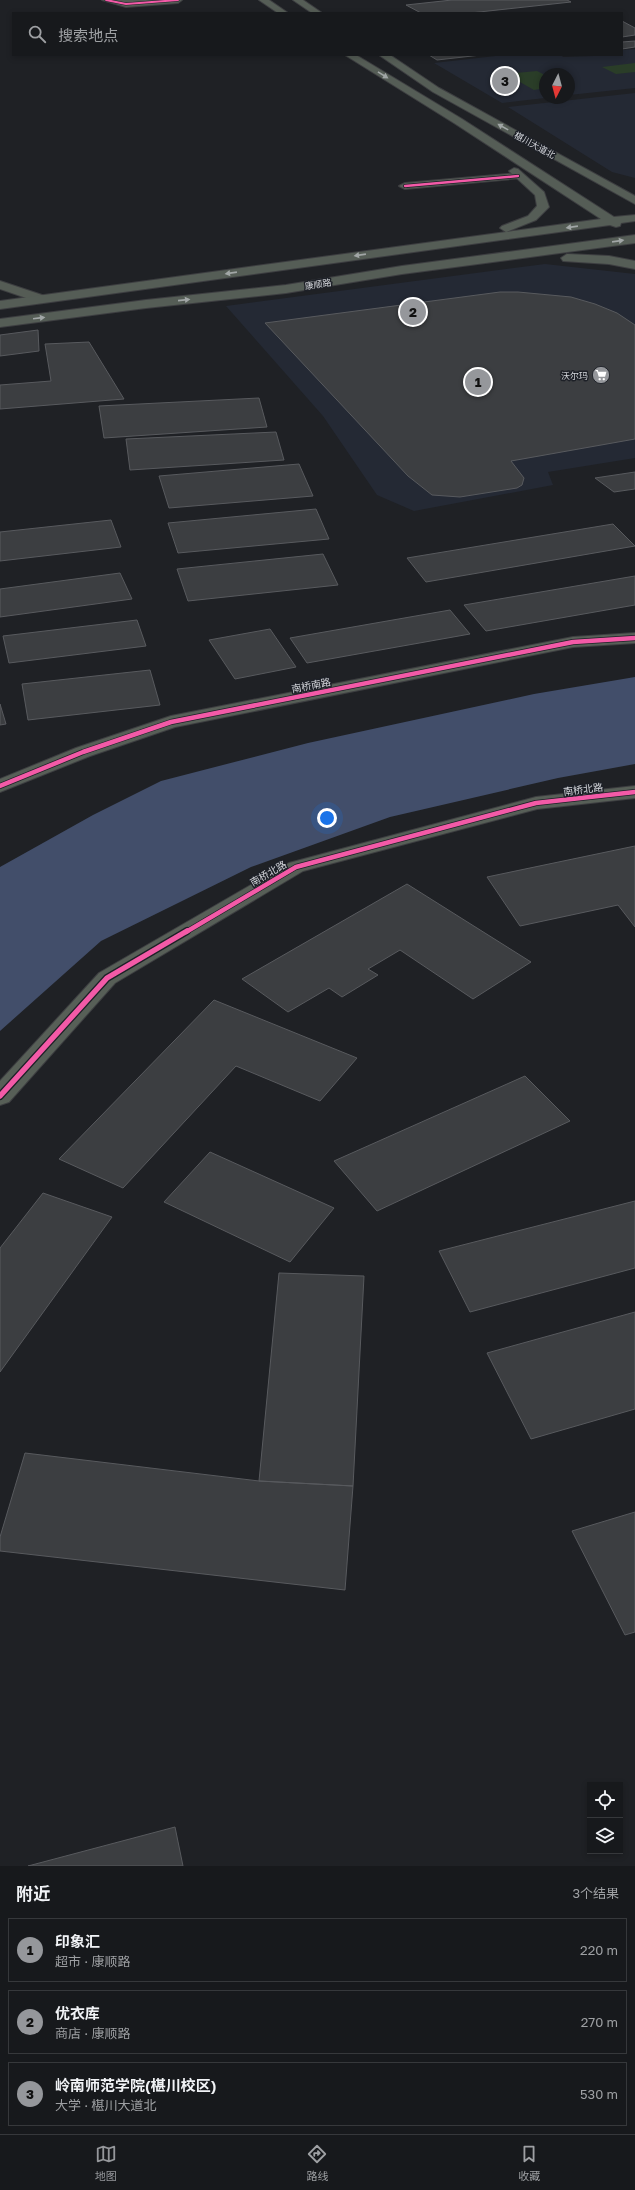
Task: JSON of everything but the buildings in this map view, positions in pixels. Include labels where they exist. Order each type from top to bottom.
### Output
[{"type":"main road","points":[[263,0],[282,12]]},
{"type":"main road","points":[[297,0],[316,12]]},
{"type":"main road","points":[[352,56],[496,146],[611,221],[635,234]]},
{"type":"main road","name":"椹川大道北","points":[[385,56],[436,90],[635,201]]},
{"type":"main road","points":[[534,145],[578,160],[610,178],[629,185]]},
{"type":"main road","points":[[378,253],[507,228],[532,218],[543,207],[540,194],[518,176],[507,164],[496,146]]},
{"type":"main road","points":[[0,305],[635,218]]},
{"type":"main road","name":"康顺路","points":[[0,323],[146,304],[286,289],[402,270],[635,239]]},
{"type":"main road","points":[[286,289],[549,257],[609,260],[635,265]]},
{"type":"street","points":[[106,0],[126,4],[178,0]]},
{"type":"street","points":[[405,186],[518,176]]},
{"type":"street","points":[[0,285],[41,299]]},
{"type":"street","name":"南桥南路","points":[[0,786],[83,752],[171,722],[573,642],[635,638]]},
{"type":"street","name":"南桥北路","points":[[0,1096],[107,978],[296,867],[536,803],[635,792]]},
{"type":"shaded area","points":[[635,49],[635,88],[575,94],[575,68],[539,68],[539,99],[502,103],[434,63],[495,56],[623,56],[623,50]]},
{"type":"shaded area","points":[[635,93],[635,178],[612,172],[508,107],[539,104],[575,104],[575,100]]},
{"type":"shaded area","points":[[545,264],[635,274],[635,458],[548,472],[553,485],[414,511],[377,495],[323,416],[226,306]]},
{"type":"green space","points":[[635,63],[635,72],[616,74],[602,67]]},
{"type":"green space","points":[[537,71],[539,72],[539,89],[534,90],[506,74]]},
{"type":"water","points":[[635,677],[635,764],[558,778],[390,817],[251,867],[101,941],[0,1031],[0,867],[93,815],[161,781],[308,743],[534,694]]},
{"type":"cycle path","points":[[106,0],[126,4],[178,0]]},
{"type":"cycle path","points":[[405,186],[518,176]]},
{"type":"cycle path","points":[[0,786],[83,752],[171,722],[573,642],[635,638]]},
{"type":"cycle path","points":[[0,1096],[107,978],[296,867],[536,803],[635,792]]},
{"type":"place","name":"岭南师范学院(椹川校区)","points":[[505,81]]},
{"type":"place","name":"优衣库","points":[[413,312]]},
{"type":"place","name":"沃尔玛","points":[[601,375]]},
{"type":"place","name":"印象汇","points":[[478,382]]}]
